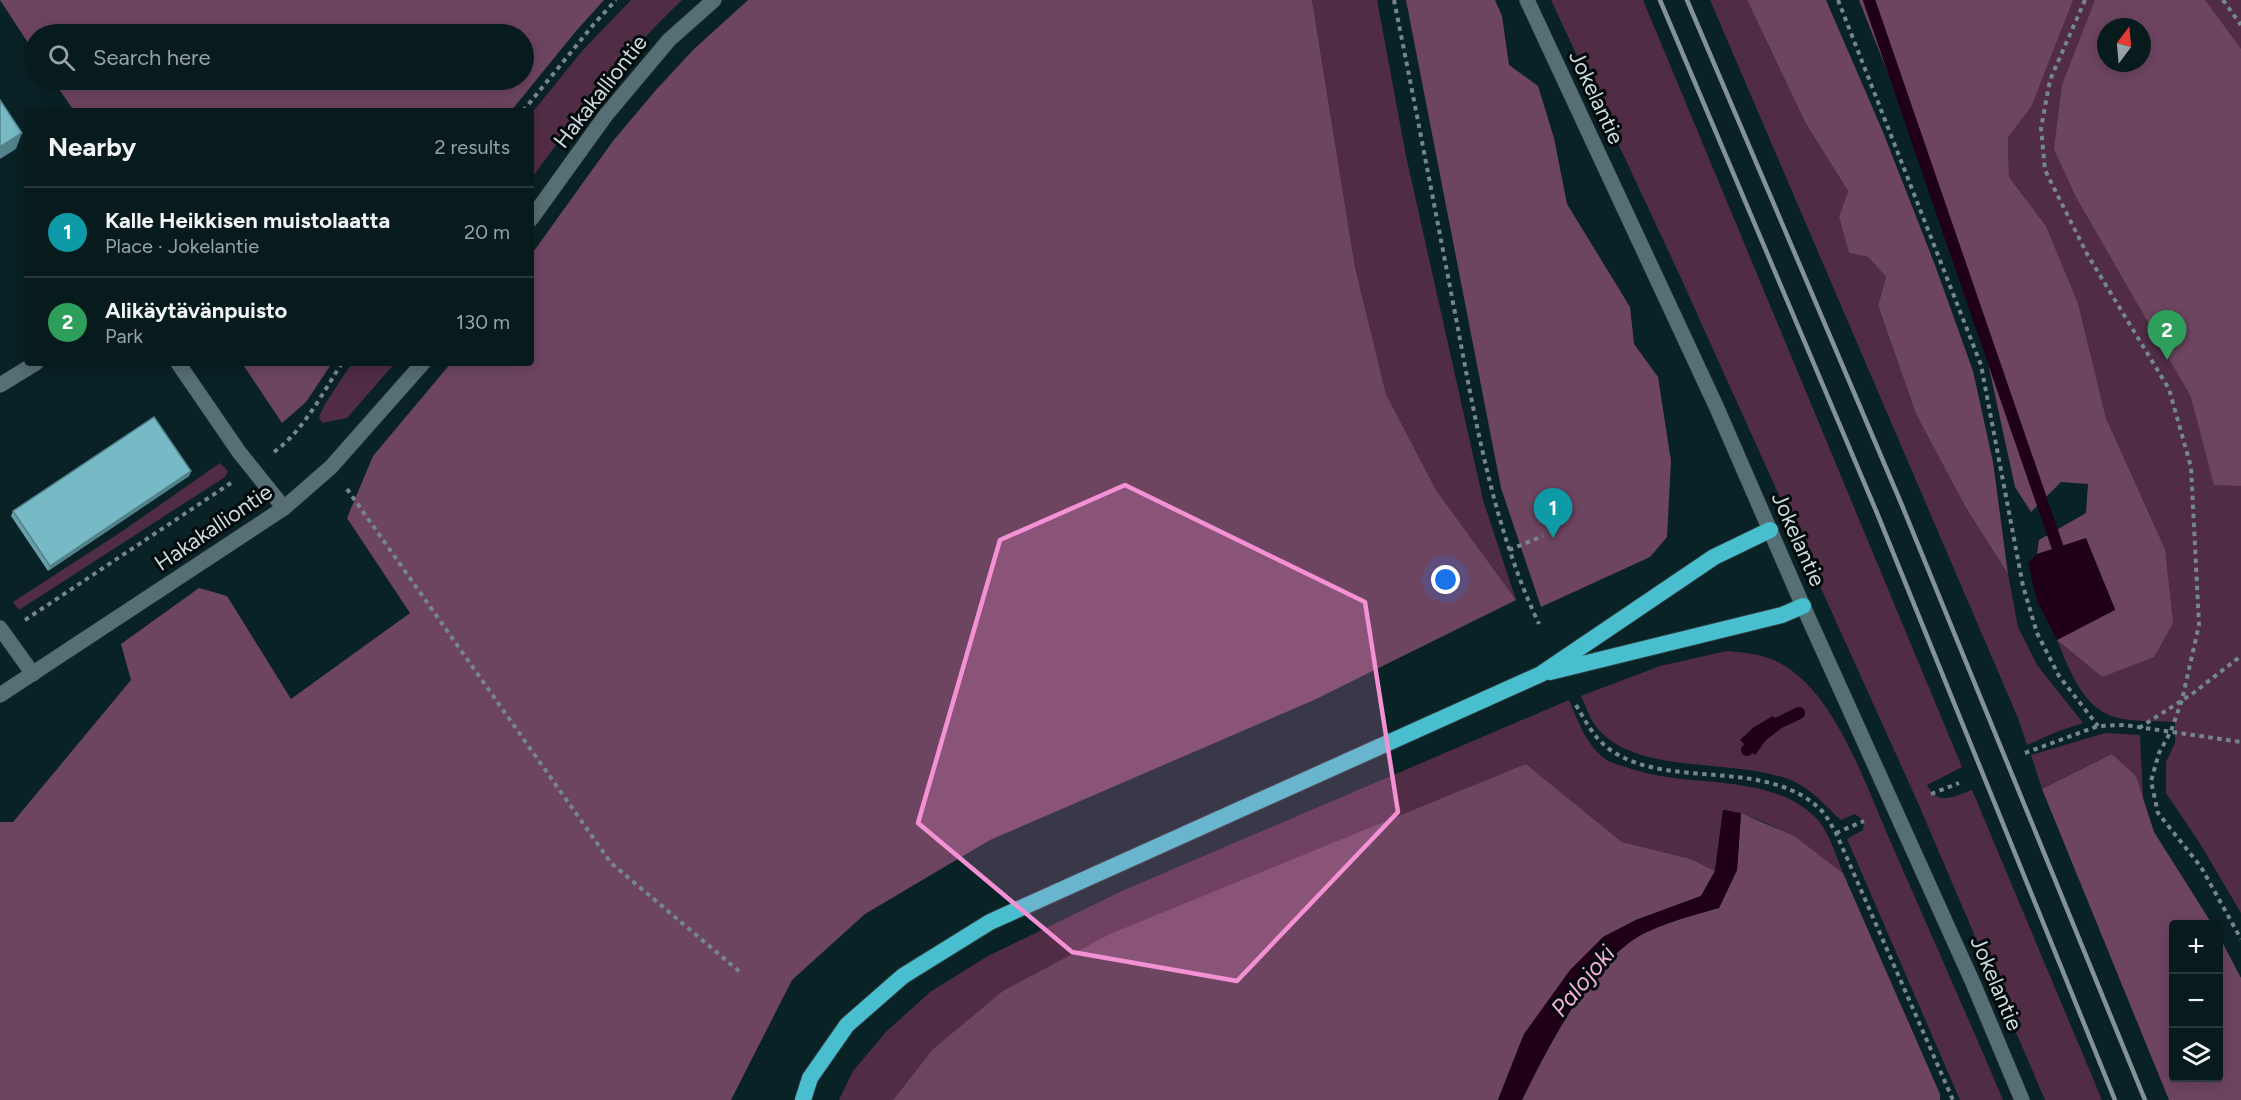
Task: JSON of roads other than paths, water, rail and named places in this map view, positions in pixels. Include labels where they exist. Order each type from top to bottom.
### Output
[{"type":"highway","points":[[803,1100],[810,1078],[847,1025],[903,976],[990,922],[1540,674],[1714,557],[1770,530]]},
{"type":"highway","points":[[1540,674],[1782,615],[1803,606]]},
{"type":"street","name":"Hakakalliontie","points":[[534,215],[606,115],[669,40],[714,0]]},
{"type":"street","name":"Jokelantie","points":[[1527,0],[1716,406],[1803,606],[1973,983],[2022,1100]]},
{"type":"street","points":[[0,385],[31,366]]},
{"type":"street","points":[[180,366],[251,468],[284,508]]},
{"type":"street","name":"Hakakalliontie","points":[[0,695],[284,508],[331,467],[420,366]]},
{"type":"street","points":[[2,631],[33,674]]},
{"type":"water","points":[[2086,538],[2115,610],[2057,640],[2037,601],[2028,563],[2037,554]]},
{"type":"water","points":[[1773,716],[1783,727],[1766,740],[1755,755],[1740,740],[1754,727]]},
{"type":"water","name":"Palojoki","points":[[1723,810],[1741,813],[1737,870],[1719,908],[1652,930],[1633,940],[1616,954],[1599,971],[1569,1013],[1522,1100],[1498,1100],[1524,1034],[1570,970],[1603,937],[1636,920],[1701,896],[1715,871]]},
{"type":"waterway","points":[[1869,0],[2063,563]]},
{"type":"waterway","points":[[1747,750],[1766,729],[1799,713]]},
{"type":"railway","points":[[1660,0],[1877,513],[2115,1100]]},
{"type":"railway","points":[[1687,0],[1901,503],[2145,1100]]},
{"type":"place","name":"Alikäytävänpuisto","points":[[2167,360]]},
{"type":"place","name":"Kalle Heikkisen muistolaatta","points":[[1553,538]]}]
